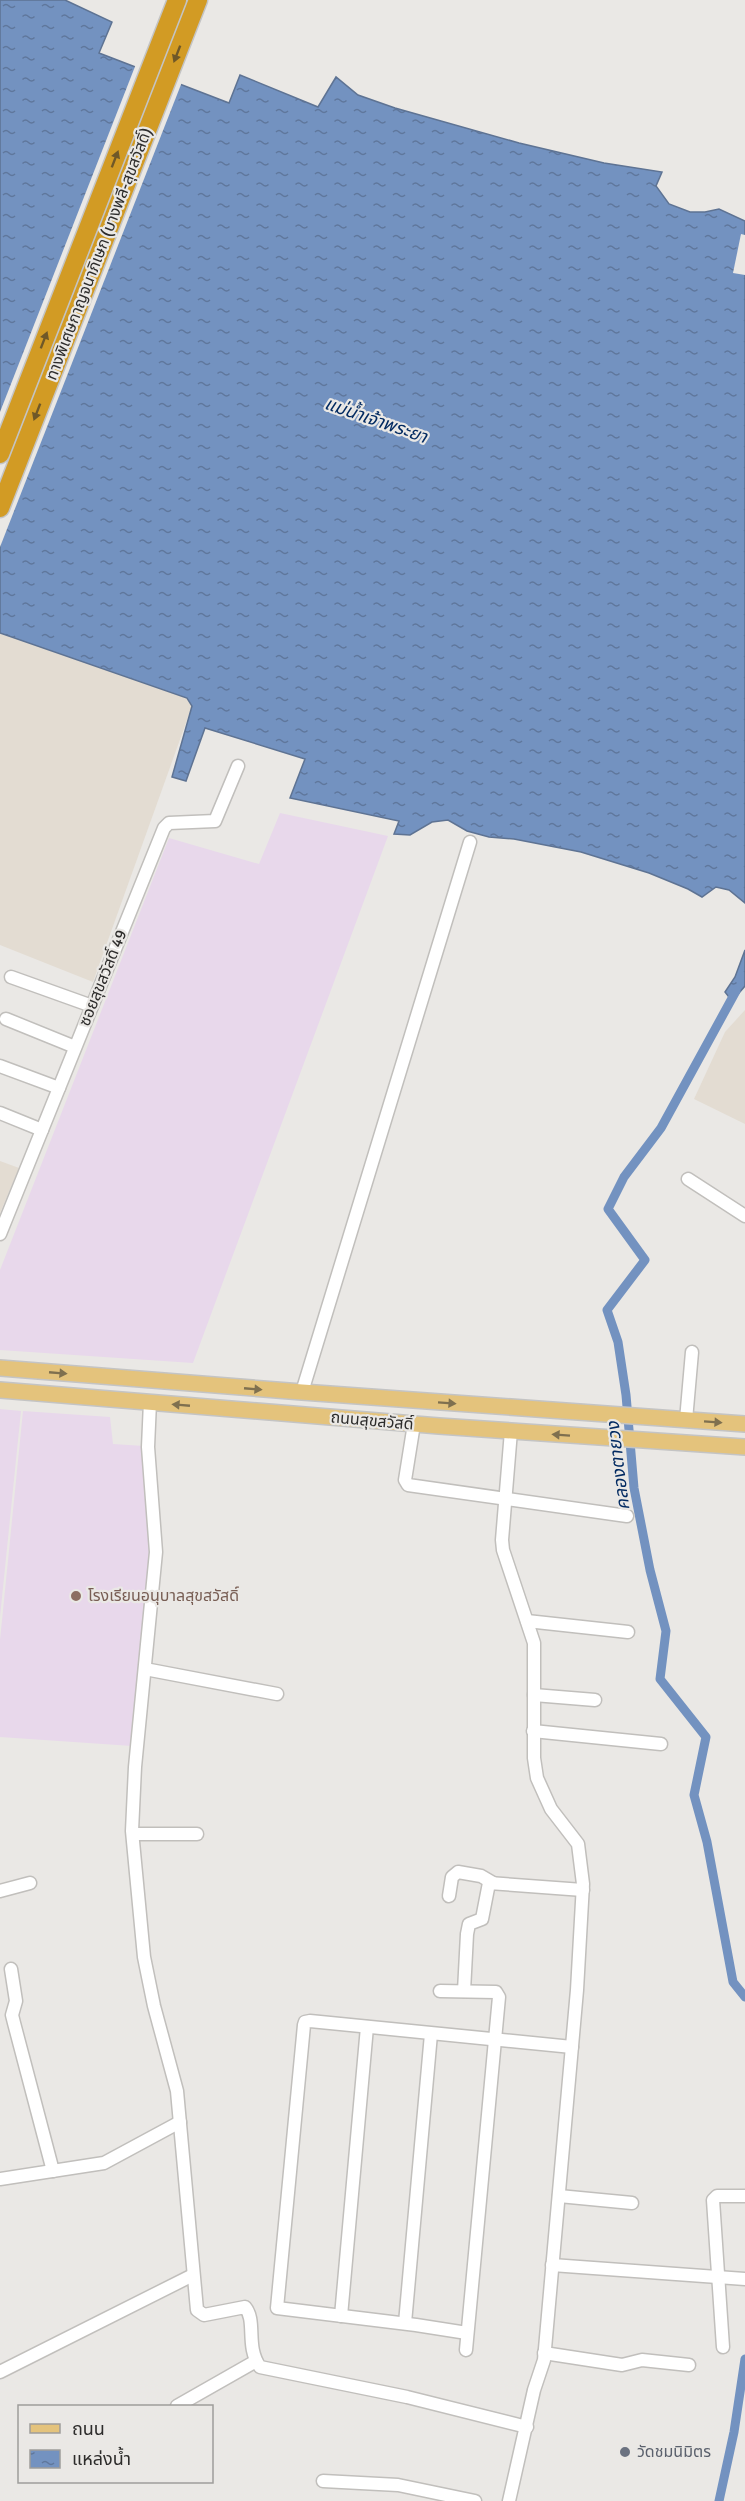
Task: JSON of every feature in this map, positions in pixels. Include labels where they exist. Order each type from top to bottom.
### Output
[{"type":"highway","name":"ทางพิเศษกาญจนาภิเษก (บางพลี-สุขสวัสดิ์)","points":[[0,454],[177,0]]},
{"type":"highway","name":"ทางพิเศษกาญจนาภิเษก (บางพลี-สุขสวัสดิ์)","points":[[0,508],[198,0]]},
{"type":"main road","name":"ถนนสุขสวัสดิ์","points":[[0,1368],[745,1424]]},
{"type":"main road","name":"ถนนสุขสวัสดิ์","points":[[0,1390],[414,1424],[745,1447]]},
{"type":"main road","points":[[511,1431],[513,1408]]},
{"type":"street","name":"ซอยสุขสวัสดิ์ 49","points":[[0,1234],[164,828],[169,823],[215,821],[238,766]]},
{"type":"street","points":[[302,1392],[470,842]]},
{"type":"street","points":[[11,977],[92,1006]]},
{"type":"street","points":[[6,1019],[75,1047]]},
{"type":"street","points":[[0,1066],[59,1088]]},
{"type":"street","points":[[0,1113],[42,1130]]},
{"type":"street","points":[[688,1179],[745,1216]]},
{"type":"street","points":[[686,1420],[692,1352]]},
{"type":"street","points":[[150,1402],[147,1447],[156,1552],[135,1767],[133,1833],[144,1957],[153,2006],[177,2091],[197,2310],[204,2315],[245,2307],[250,2313],[251,2345],[260,2367],[407,2397],[527,2427]]},
{"type":"street","points":[[414,1424],[405,1480],[408,1485],[627,1516]]},
{"type":"street","points":[[509,2501],[544,2353],[572,2047],[583,1890],[581,1853],[578,1844],[551,1809],[537,1778],[533,1731],[534,1643],[502,1550],[511,1431]]},
{"type":"street","points":[[527,1621],[628,1632]]},
{"type":"street","points":[[145,1669],[278,1694]]},
{"type":"street","points":[[534,1695],[595,1700]]},
{"type":"street","points":[[533,1731],[662,1744]]},
{"type":"street","points":[[133,1833],[197,1834]]},
{"type":"street","points":[[449,1896],[452,1877],[458,1872],[481,1876],[493,1883]]},
{"type":"street","points":[[0,1891],[30,1882]]},
{"type":"street","points":[[464,1991],[469,1924],[482,1919],[489,1883],[583,1890]]},
{"type":"street","points":[[11,1969],[16,2001],[12,2016],[53,2171]]},
{"type":"street","points":[[440,1991],[496,1992],[498,1994],[466,2350]]},
{"type":"street","points":[[467,2333],[405,2323],[281,2310],[276,2305],[305,2022],[310,2020],[572,2047]]},
{"type":"street","points":[[341,2316],[367,2027]]},
{"type":"street","points":[[405,2323],[431,2034]]},
{"type":"street","points":[[0,2179],[104,2163],[180,2122]]},
{"type":"street","points":[[559,2196],[632,2203]]},
{"type":"street","points":[[723,2347],[713,2200],[717,2196],[745,2196]]},
{"type":"street","points":[[552,2265],[745,2279]]},
{"type":"street","points":[[0,2372],[193,2275]]},
{"type":"street","points":[[544,2353],[622,2365],[642,2360],[689,2365]]},
{"type":"street","points":[[179,2405],[256,2361]]},
{"type":"street","points":[[323,2481],[398,2485],[475,2501]]},
{"type":"shaded area","points":[[0,633],[187,698],[192,706],[93,982],[0,945]]},
{"type":"shaded area","points":[[280,813],[388,836],[193,1363],[0,1350],[0,1270],[169,838],[259,864]]},
{"type":"shaded area","points":[[745,1010],[745,1124],[694,1099],[725,1032]]},
{"type":"shaded area","points":[[0,1161],[19,1168],[0,1213]]},
{"type":"shaded area","points":[[0,1409],[21,1411],[0,1617]]},
{"type":"shaded area","name":"โรงเรียนอนุบาลสุขสวัสดิ์","points":[[23,1411],[110,1417],[113,1444],[144,1446],[152,1552],[132,1746],[0,1737],[0,1640]]},
{"type":"water","name":"แม่น้ำเจ้าพระยา","points":[[0,0],[65,0],[112,22],[99,53],[229,103],[240,75],[318,107],[336,77],[358,95],[395,108],[519,143],[604,163],[662,172],[656,186],[669,204],[690,212],[719,209],[745,221],[745,903],[729,890],[716,887],[702,897],[649,873],[581,852],[514,839],[489,837],[467,831],[448,820],[432,822],[410,835],[394,834],[399,821],[290,798],[305,759],[205,728],[186,781],[172,777],[192,706],[187,698],[0,633]]},
{"type":"water","points":[[745,950],[745,986],[732,1001],[725,992],[735,977]]},
{"type":"pier","points":[[136,64],[182,82],[0,547],[0,412]]},
{"type":"pier","points":[[741,234],[745,235],[745,275],[733,273]]},
{"type":"waterway","name":"คลองตายวง","points":[[736,991],[661,1128],[624,1177],[608,1209],[645,1260],[607,1310],[618,1342],[626,1395],[634,1488],[650,1570],[666,1631],[660,1679],[706,1737],[694,1795],[707,1842],[733,1982],[745,1997]]},
{"type":"waterway","name":"คลองตายวง","points":[[719,2501],[734,2432],[745,2359]]},
{"type":"place","name":"โรงเรียนอนุบาลสุขสวัสดิ์","points":[[76,1596]]},
{"type":"place","name":"วัดชมนิมิตร","points":[[625,2452]]}]
